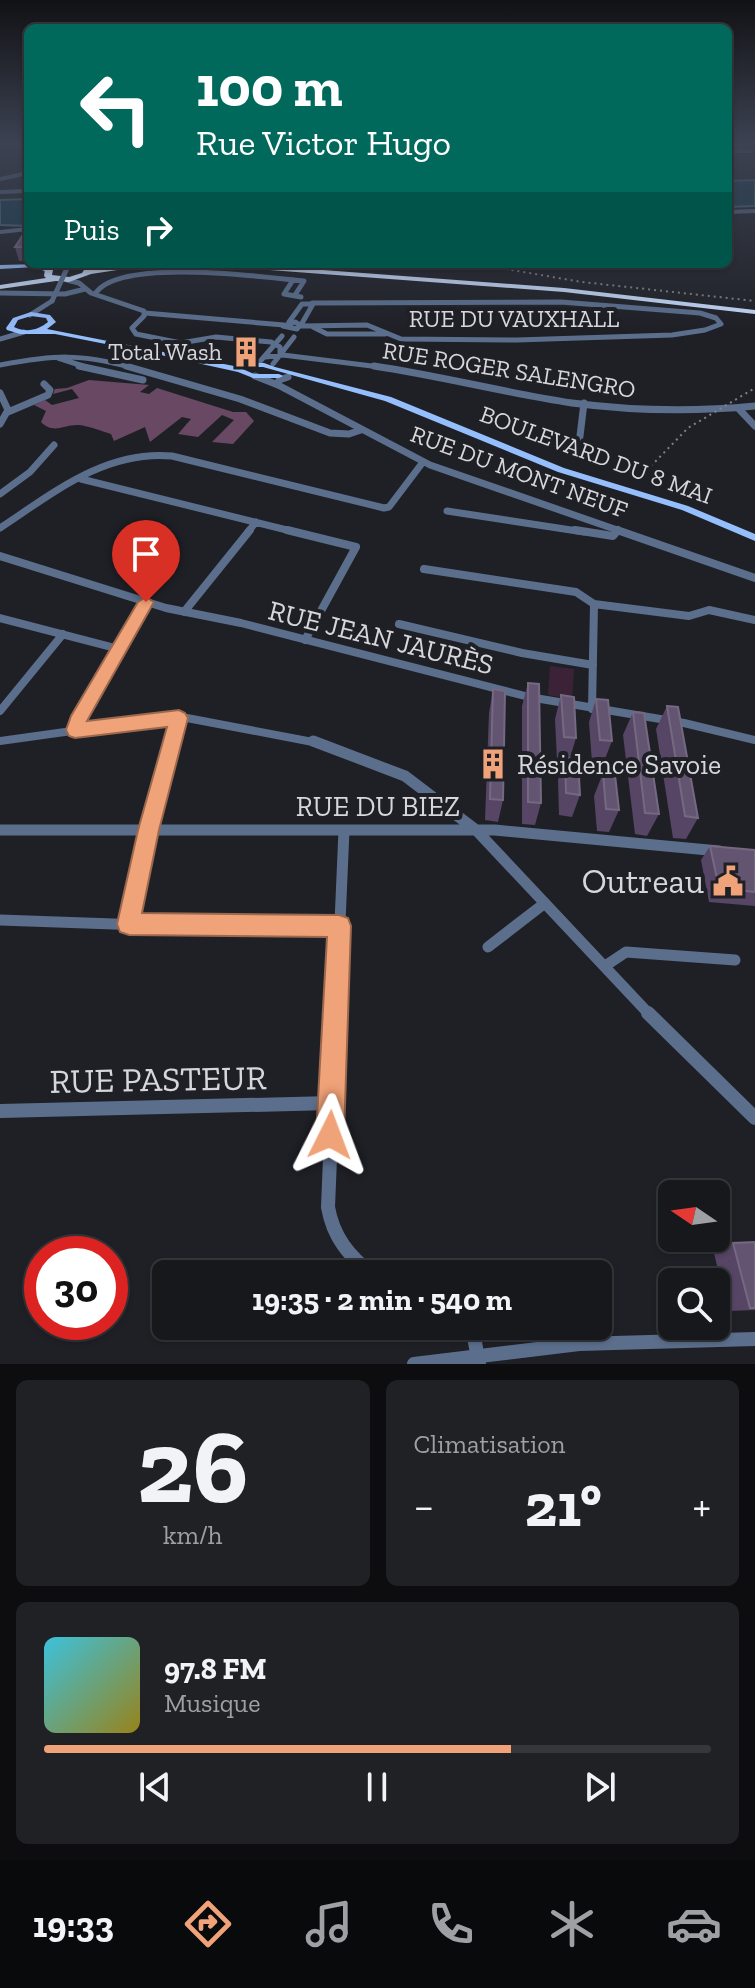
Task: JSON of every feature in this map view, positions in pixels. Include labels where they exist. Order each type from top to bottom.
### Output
[{"type":"highway","points":[[0,285],[54,268]]},
{"type":"highway","points":[[272,268],[564,290],[755,311]]},
{"type":"highway","points":[[304,268],[563,287],[755,311]]},
{"type":"highway","points":[[0,285],[67,280],[87,269]]},
{"type":"highway","points":[[47,272],[56,279]]},
{"type":"main road","points":[[0,267],[24,264]]},
{"type":"main road","points":[[0,267],[24,266]]},
{"type":"main road","points":[[45,268],[47,272]]},
{"type":"main road","points":[[6,323],[26,315],[44,315],[70,332],[263,370]]},
{"type":"main road","points":[[36,331],[51,321]]},
{"type":"main road","points":[[6,323],[24,332],[74,335],[263,370]]},
{"type":"main road","name":"BOULEVARD DU 8 MAI","points":[[263,370],[331,383]]},
{"type":"main road","name":"BOULEVARD DU 8 MAI","points":[[263,370],[331,383],[403,404],[561,470],[673,503],[755,538]]},
{"type":"street","points":[[732,211],[755,210]]},
{"type":"street","points":[[0,232],[24,229]]},
{"type":"street","points":[[51,321],[54,301],[70,268]]},
{"type":"street","points":[[85,289],[87,269]]},
{"type":"street","points":[[95,294],[101,285],[147,273],[304,281],[295,295]]},
{"type":"street","points":[[67,280],[145,313],[298,330]]},
{"type":"street","points":[[293,280],[284,294],[295,295],[312,303]]},
{"type":"street","points":[[0,293],[68,294],[85,289]]},
{"type":"street","points":[[26,315],[54,301]]},
{"type":"street","name":"RUE DU VAUXHALL","points":[[298,330],[310,325],[327,334],[388,334],[401,339],[652,337],[720,328],[719,320],[700,313],[571,302],[312,303]]},
{"type":"street","points":[[267,354],[277,344],[302,304],[312,303]]},
{"type":"street","points":[[263,370],[280,355],[314,306],[312,303]]},
{"type":"street","points":[[145,313],[132,327],[136,334],[179,343],[213,337],[277,344],[281,348],[280,355]]},
{"type":"street","points":[[0,338],[6,323]]},
{"type":"street","points":[[0,338],[24,332]]},
{"type":"street","points":[[250,341],[269,345],[263,370]]},
{"type":"street","name":"RUE ROGER SALENGRO","points":[[267,354],[390,369],[494,390],[644,410],[755,406]]},
{"type":"street","points":[[0,365],[43,356],[82,355],[240,399],[330,433],[345,435],[361,430]]},
{"type":"street","points":[[43,356],[143,380]]},
{"type":"street","name":"RUE ROGER SALENGRO","points":[[263,370],[287,359],[305,359]]},
{"type":"street","name":"RUE DU MONT NEUF","points":[[263,370],[278,385]]},
{"type":"street","name":"RUE DU MONT NEUF","points":[[263,370],[278,385],[423,462],[755,578]]},
{"type":"street","points":[[278,385],[280,379],[288,377]]},
{"type":"street","points":[[0,424],[8,412],[48,395],[50,390],[44,384]]},
{"type":"street","points":[[0,393],[8,412]]},
{"type":"street","points":[[579,444],[584,403]]},
{"type":"street","points":[[738,408],[755,426]]},
{"type":"street","points":[[0,494],[30,472],[54,445]]},
{"type":"street","points":[[0,528],[117,458],[156,453],[386,508],[423,462]]},
{"type":"street","points":[[81,479],[356,547],[305,640]]},
{"type":"street","points":[[447,511],[605,537],[613,536],[618,530]]},
{"type":"street","points":[[184,612],[256,522]]},
{"type":"street","name":"RUE JEAN JAURÈS","points":[[0,556],[146,602],[529,697],[684,723],[755,740]]},
{"type":"street","points":[[424,569],[576,592],[594,604],[689,616],[709,610],[755,620]]},
{"type":"street","points":[[75,730],[146,602]]},
{"type":"street","points":[[592,709],[594,604]]},
{"type":"street","points":[[0,618],[119,649]]},
{"type":"street","points":[[399,624],[522,653],[593,665]]},
{"type":"street","points":[[0,711],[63,634]]},
{"type":"street","points":[[129,924],[149,830],[179,718]]},
{"type":"street","points":[[0,741],[179,718],[295,736],[385,767],[415,782],[476,830],[657,1022],[755,1118]]},
{"type":"street","name":"RUE DU BIEZ","points":[[0,830],[476,830],[724,852]]},
{"type":"street","points":[[344,830],[327,1198],[330,1222],[347,1252],[356,1260]]},
{"type":"street","points":[[488,947],[545,903]]},
{"type":"street","points":[[0,920],[339,926]]},
{"type":"street","points":[[605,966],[626,952],[735,960]]},
{"type":"street","name":"RUE PASTEUR","points":[[0,1111],[332,1103]]},
{"type":"street","points":[[414,1364],[478,1360],[579,1344],[755,1339]]},
{"type":"street","points":[[474,1340],[478,1360]]},
{"type":"shaded area","points":[[89,380],[149,385],[140,392],[149,394],[157,388],[233,412],[246,412],[254,421],[233,444],[212,442],[234,420],[222,415],[198,437],[178,434],[191,419],[182,417],[150,442],[145,427],[114,441],[111,434],[87,426],[50,428],[41,422],[46,411],[34,405],[45,400],[52,405],[79,398],[72,389],[53,394],[55,389]]},
{"type":"shaded area","points":[[550,666],[574,669],[572,699],[548,695]]},
{"type":"water","points":[[0,206],[24,206],[24,226],[0,225]]},
{"type":"building","points":[[24,233],[24,247],[15,247]]},
{"type":"building","points":[[528,683],[539,684],[541,803],[528,802]]},
{"type":"building","points":[[493,689],[505,691],[503,800],[490,799]]},
{"type":"building","points":[[561,695],[574,697],[576,738],[564,737]]},
{"type":"building","points":[[596,699],[608,700],[612,741],[600,740]]},
{"type":"building","points":[[667,706],[678,707],[698,818],[685,816]]},
{"type":"building","points":[[633,712],[644,713],[659,814],[645,813]]},
{"type":"building","points":[[565,758],[578,759],[580,795],[566,793]]},
{"type":"building","points":[[603,773],[615,775],[619,810],[606,809]]},
{"type":"building","points":[[710,846],[755,850],[755,892],[719,888]]},
{"type":"building","points":[[755,1242],[755,1308],[750,1308],[733,1243]]},
{"type":"railway","points":[[500,268],[582,282],[755,301]]},
{"type":"railway","points":[[651,466],[688,428],[755,388]]},
{"type":"place","name":"Total Wash","points":[[246,352]]},
{"type":"place","name":"Résidence Savoie","points":[[493,764]]},
{"type":"place","name":"Outreau","points":[[728,881]]},
{"type":"route","points":[[146,602],[75,730],[179,718],[149,830],[129,924],[339,926],[330,1135]]}]
